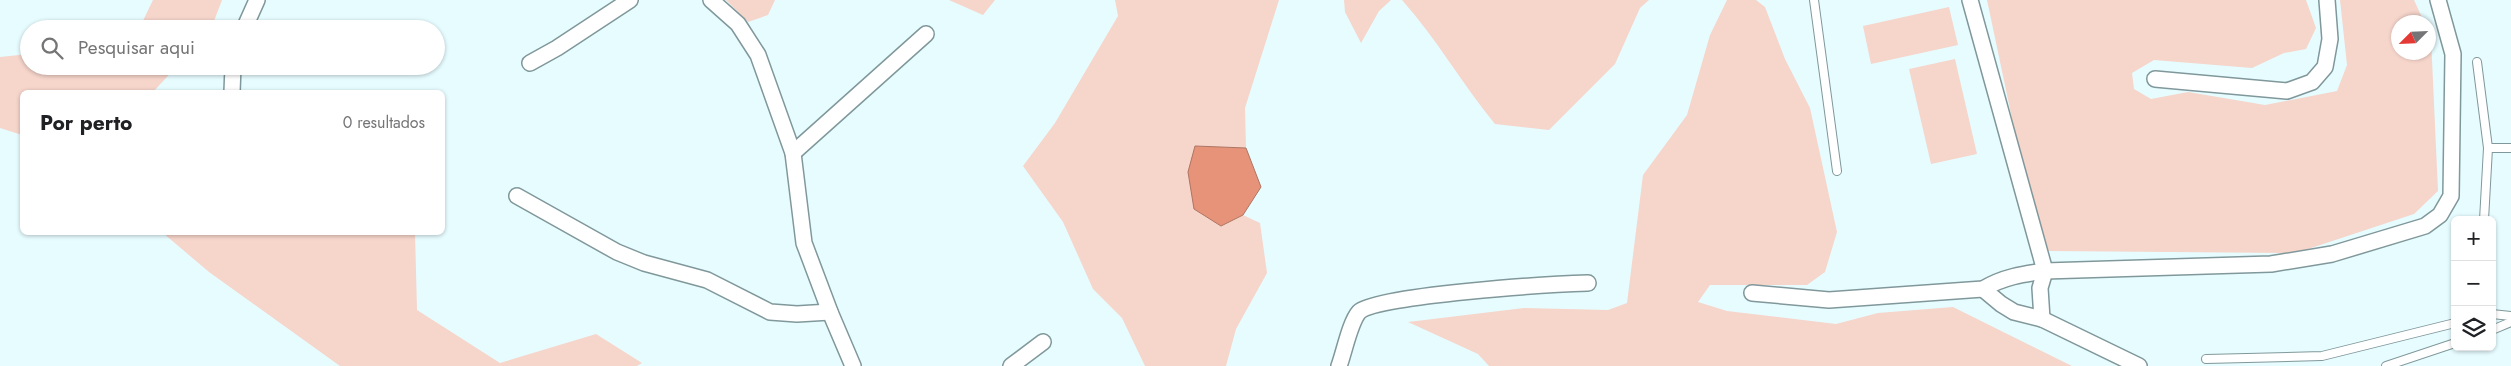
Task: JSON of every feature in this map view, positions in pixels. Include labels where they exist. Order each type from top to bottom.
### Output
[{"type":"street","points":[[248,20],[256,0]]},
{"type":"street","points":[[530,63],[557,48],[630,0]]},
{"type":"street","points":[[711,0],[738,24],[758,55],[793,153],[804,242],[830,312],[853,366]]},
{"type":"street","points":[[1970,0],[2045,270],[2040,288],[2042,319]]},
{"type":"street","points":[[2155,79],[2287,91],[2312,82],[2325,67],[2330,39],[2327,0]]},
{"type":"street","points":[[1752,293],[1828,300],[1983,289],[1997,281],[2045,270],[2271,264],[2332,254],[2425,226],[2440,215],[2451,196],[2454,54],[2438,0]]},
{"type":"street","points":[[793,153],[926,34]]},
{"type":"street","points":[[232,90],[233,75]]},
{"type":"street","points":[[517,196],[617,252],[644,263],[707,280],[770,312],[797,314],[830,312]]},
{"type":"street","points":[[1339,366],[1359,312],[1371,305],[1440,294],[1588,283]]},
{"type":"street","points":[[1983,289],[2014,312],[2042,319],[2139,366]]},
{"type":"street","points":[[1011,366],[1044,342]]},
{"type":"lane","points":[[1814,0],[1837,170]]},
{"type":"lane","points":[[2477,62],[2488,148],[2484,216]]},
{"type":"lane","points":[[2488,148],[2511,148]]},
{"type":"lane","points":[[2496,313],[2511,316]]},
{"type":"lane","points":[[2496,328],[2511,322]]},
{"type":"lane","points":[[2206,359],[2322,356],[2451,324]]},
{"type":"lane","points":[[2386,366],[2451,344]]},
{"type":"shaded area","points":[[153,0],[222,0],[214,20],[143,20]]},
{"type":"shaded area","points":[[726,0],[775,0],[768,15],[748,22]]},
{"type":"shaded area","points":[[949,0],[995,0],[983,15]]},
{"type":"shaded area","points":[[1115,0],[1279,0],[1245,108],[1246,148],[1195,146],[1221,226],[1243,215],[1260,223],[1267,273],[1236,329],[1226,366],[1145,366],[1122,318],[1093,289],[1063,222],[1023,166],[1055,123],[1118,16]]},
{"type":"shaded area","points":[[1344,0],[1391,0],[1379,11],[1361,43],[1345,12]]},
{"type":"shaded area","points":[[1402,0],[1649,0],[1640,8],[1615,64],[1549,130],[1495,124],[1427,30]]},
{"type":"shaded area","points":[[1727,0],[1756,0],[1765,7],[1785,59],[1810,108],[1837,232],[1825,272],[1807,285],[1710,285],[1698,302],[1727,311],[1836,324],[1878,313],[1953,307],[2072,366],[1489,366],[1478,354],[1408,322],[1524,308],[1608,310],[1627,303],[1643,175],[1687,115],[1710,35]]},
{"type":"shaded area","points":[[1987,0],[2306,0],[2316,28],[2306,49],[2284,53],[2252,68],[2154,60],[2132,73],[2134,89],[2151,99],[2188,92],[2265,105],[2337,91],[2347,65],[2340,0],[2414,0],[2421,15],[2391,15],[2391,60],[2432,60],[2438,191],[2414,214],[2296,253],[2049,251],[2037,237]]},
{"type":"shaded area","points":[[1949,7],[1958,45],[1871,64],[1863,26]]},
{"type":"shaded area","points":[[20,55],[20,75],[169,75],[155,90],[20,90],[20,134],[0,128],[0,57]]},
{"type":"shaded area","points":[[1955,59],[1977,154],[1931,164],[1909,69]]},
{"type":"shaded area","points":[[1195,146],[1246,148],[1261,187],[1243,215],[1221,226],[1194,209],[1188,172]]},
{"type":"shaded area","points":[[165,235],[415,235],[417,310],[500,363],[596,334],[642,363],[637,366],[340,366],[209,272]]}]
